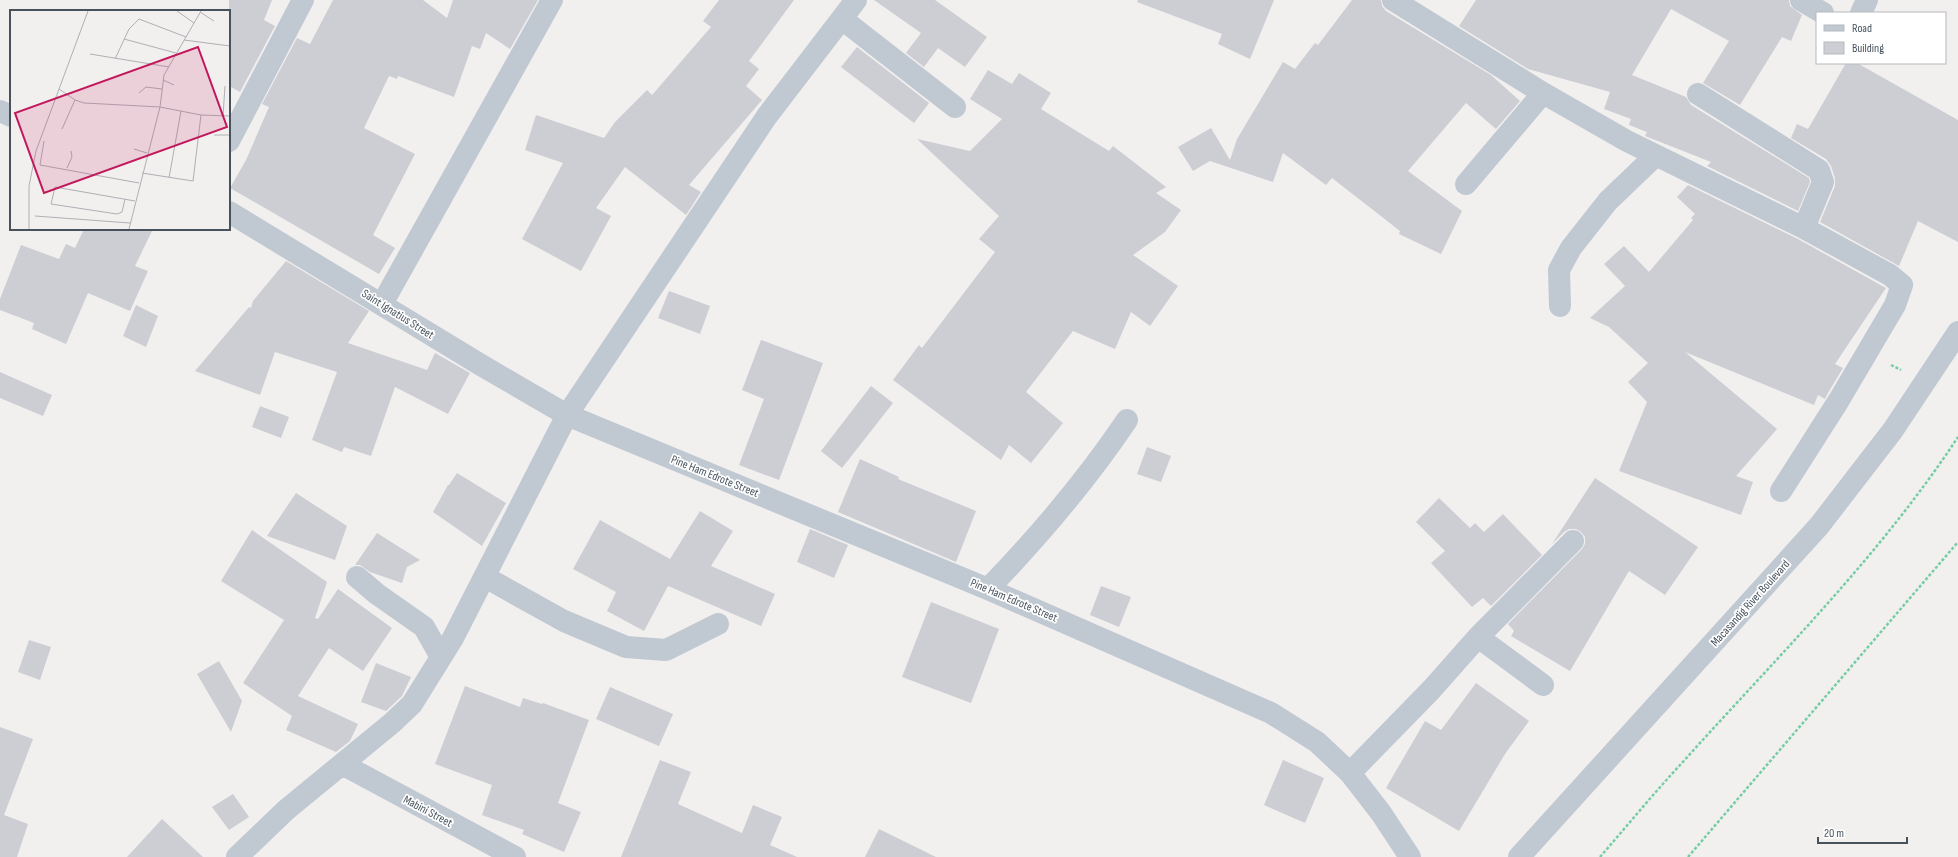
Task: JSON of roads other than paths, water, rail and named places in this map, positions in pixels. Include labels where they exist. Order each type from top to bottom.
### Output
[{"type":"street","points":[[230,139],[303,0]]},
{"type":"street","points":[[382,304],[552,0]]},
{"type":"street","points":[[237,857],[286,810],[392,723],[412,704],[441,657],[485,577],[568,415],[767,116],[856,0]]},
{"type":"street","points":[[1393,0],[1543,93],[1655,156],[1804,228],[1890,275],[1902,285],[1895,305],[1839,400],[1781,491]]},
{"type":"street","points":[[1801,0],[1821,12]]},
{"type":"street","points":[[1861,12],[1867,0]]},
{"type":"street","points":[[842,19],[955,107]]},
{"type":"street","points":[[1466,184],[1543,93]]},
{"type":"street","points":[[1698,94],[1819,170],[1824,182],[1804,228]]},
{"type":"street","points":[[0,111],[10,116]]},
{"type":"street","points":[[1560,306],[1559,270],[1571,248],[1608,201],[1655,156]]},
{"type":"street","name":"Saint Ignatius Street","points":[[230,213],[382,304],[481,366],[568,415]]},
{"type":"street","name":"Macasandig River Boulevard","points":[[1520,857],[1819,526],[1893,430],[1958,332]]},
{"type":"street","name":"Pine Ham Edrote Street","points":[[568,415],[988,589],[1271,713],[1317,742],[1350,773],[1381,813],[1410,857]]},
{"type":"street","points":[[988,589],[1036,539],[1074,494],[1127,420]]},
{"type":"street","points":[[1350,773],[1431,690],[1478,637],[1573,541]]},
{"type":"street","points":[[357,577],[377,594],[424,627],[441,657]]},
{"type":"street","points":[[485,577],[564,621],[626,648],[666,650],[718,624]]},
{"type":"street","points":[[1478,637],[1543,685]]},
{"type":"street","name":"Mabini Street","points":[[342,764],[514,857]]}]
